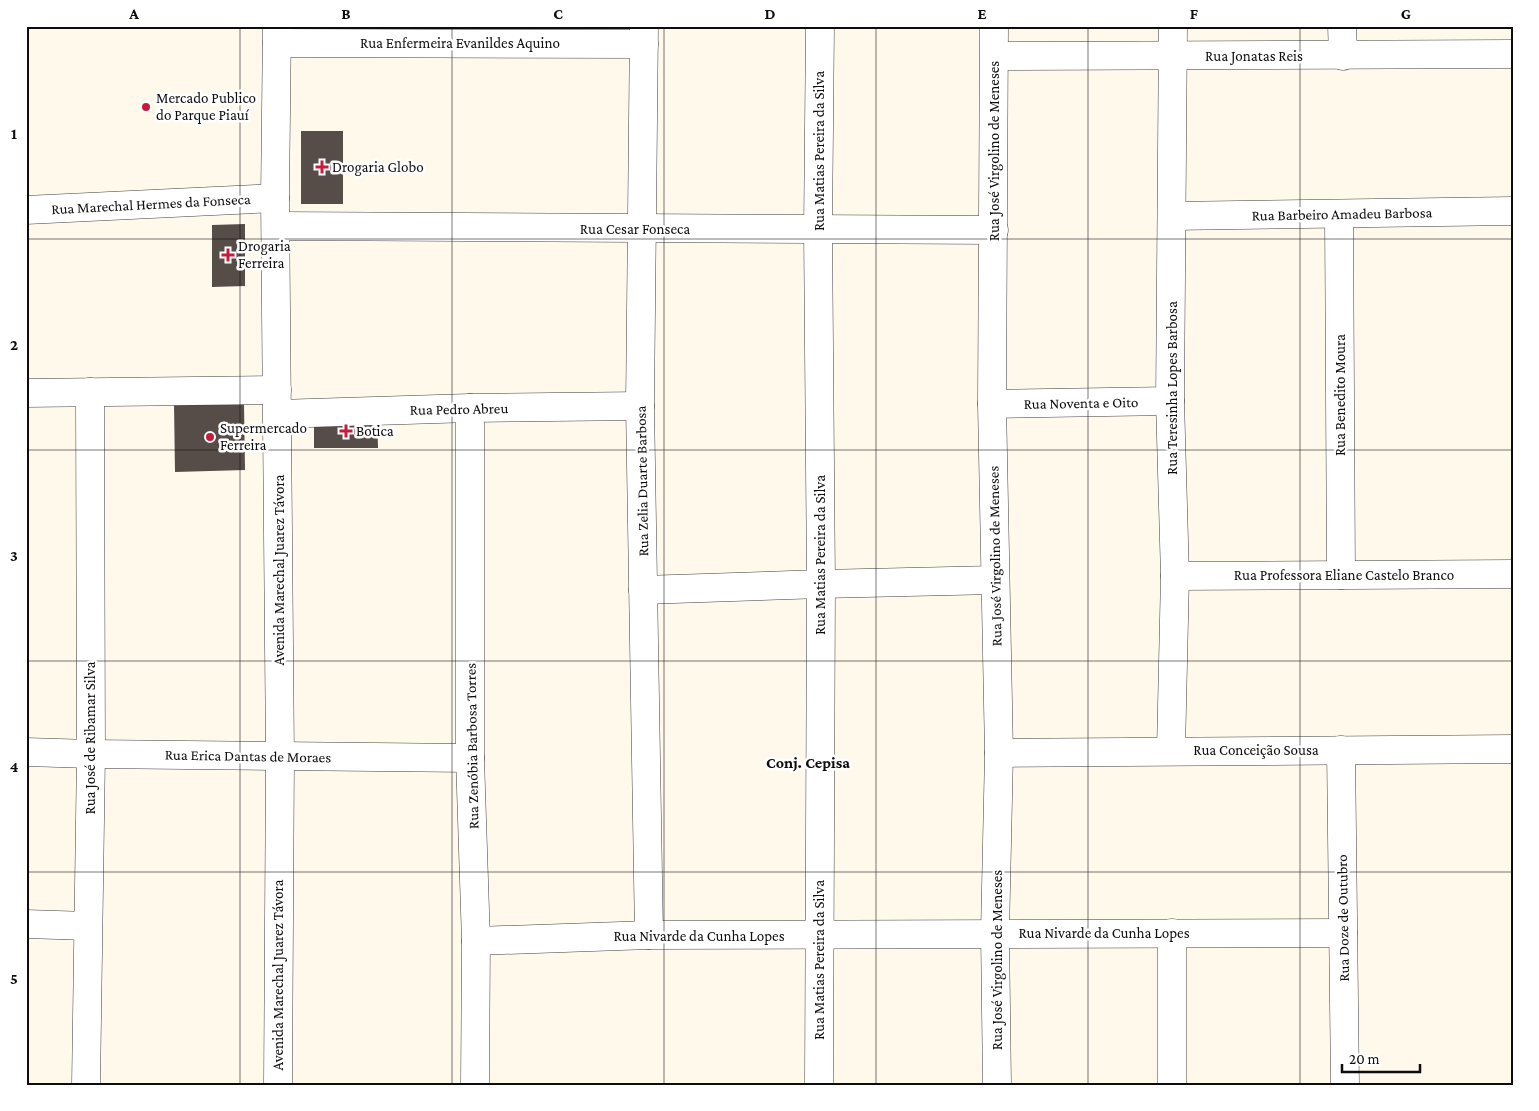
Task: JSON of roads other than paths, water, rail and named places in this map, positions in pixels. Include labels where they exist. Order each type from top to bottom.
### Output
[{"type":"street","name":"Rua Matias Pereira da Silva","points":[[819,1085],[821,584],[818,229],[820,26]]},
{"type":"street","name":"Rua José Virgolino de Meneses","points":[[994,26],[992,404],[1000,753],[995,933],[997,1085]]},
{"type":"street","name":"Rua Teresinha Lopes Barbosa","points":[[1171,750],[1175,576],[1170,401],[1173,26]]},
{"type":"street","points":[[1342,26],[1343,56]]},
{"type":"street","name":"Rua Enfermeira Evanildes Aquino","points":[[277,35],[644,35]]},
{"type":"street","name":"Avenida Marechal Juarez Távora","points":[[277,35],[275,198],[277,226],[280,756],[278,1085]]},
{"type":"street","name":"Rua Zelia Duarte Barbosa","points":[[644,35],[640,406],[650,935]]},
{"type":"street","name":"Rua Jonatas Reis","points":[[995,56],[1513,54]]},
{"type":"street","name":"Rua Marechal Hermes da Fonseca","points":[[26,210],[275,198]]},
{"type":"street","name":"Rua Barbeiro Amadeu Barbosa","points":[[1172,216],[1513,211]]},
{"type":"street","name":"Rua Benedito Moura","points":[[1338,214],[1342,575]]},
{"type":"street","name":"Rua Cesar Fonseca","points":[[277,226],[994,230]]},
{"type":"street","name":"Rua Pedro Abreu","points":[[26,393],[90,392],[278,402],[470,408],[640,406]]},
{"type":"street","name":"Rua José de Ribamar Silva","points":[[86,1085],[91,754],[90,392]]},
{"type":"street","name":"Rua Noventa e Oito","points":[[992,404],[1170,401]]},
{"type":"street","name":"Rua Zenóbia Barbosa Torres","points":[[470,408],[470,758],[476,941],[475,1085]]},
{"type":"street","name":"Rua Professora Eliane Castelo Branco","points":[[1175,576],[1513,574]]},
{"type":"street","points":[[644,590],[995,580]]},
{"type":"street","name":"Rua Conceição Sousa","points":[[1000,753],[1171,750],[1513,749]]},
{"type":"street","name":"Rua Doze de Outubro","points":[[1341,750],[1345,1085]]},
{"type":"street","name":"Rua Erica Dantas de Moraes","points":[[26,752],[470,758]]},
{"type":"street","points":[[26,924],[88,926]]},
{"type":"street","points":[[1172,933],[1172,1085]]},
{"type":"street","name":"Rua Nivarde da Cunha Lopes","points":[[476,941],[650,935],[1343,933]]},
{"type":"place","name":"Mercado Publico do Parque Piauí","points":[[146,107]]},
{"type":"place","name":"Drogaria Globo","points":[[322,167]]},
{"type":"place","name":"Drogaria Ferreira","points":[[228,255]]},
{"type":"place","name":"Botica","points":[[346,431]]},
{"type":"place","name":"Supermercado Ferreira","points":[[210,437]]},
{"type":"district","name":"Conj. Cepisa","points":[[808,762]]}]
